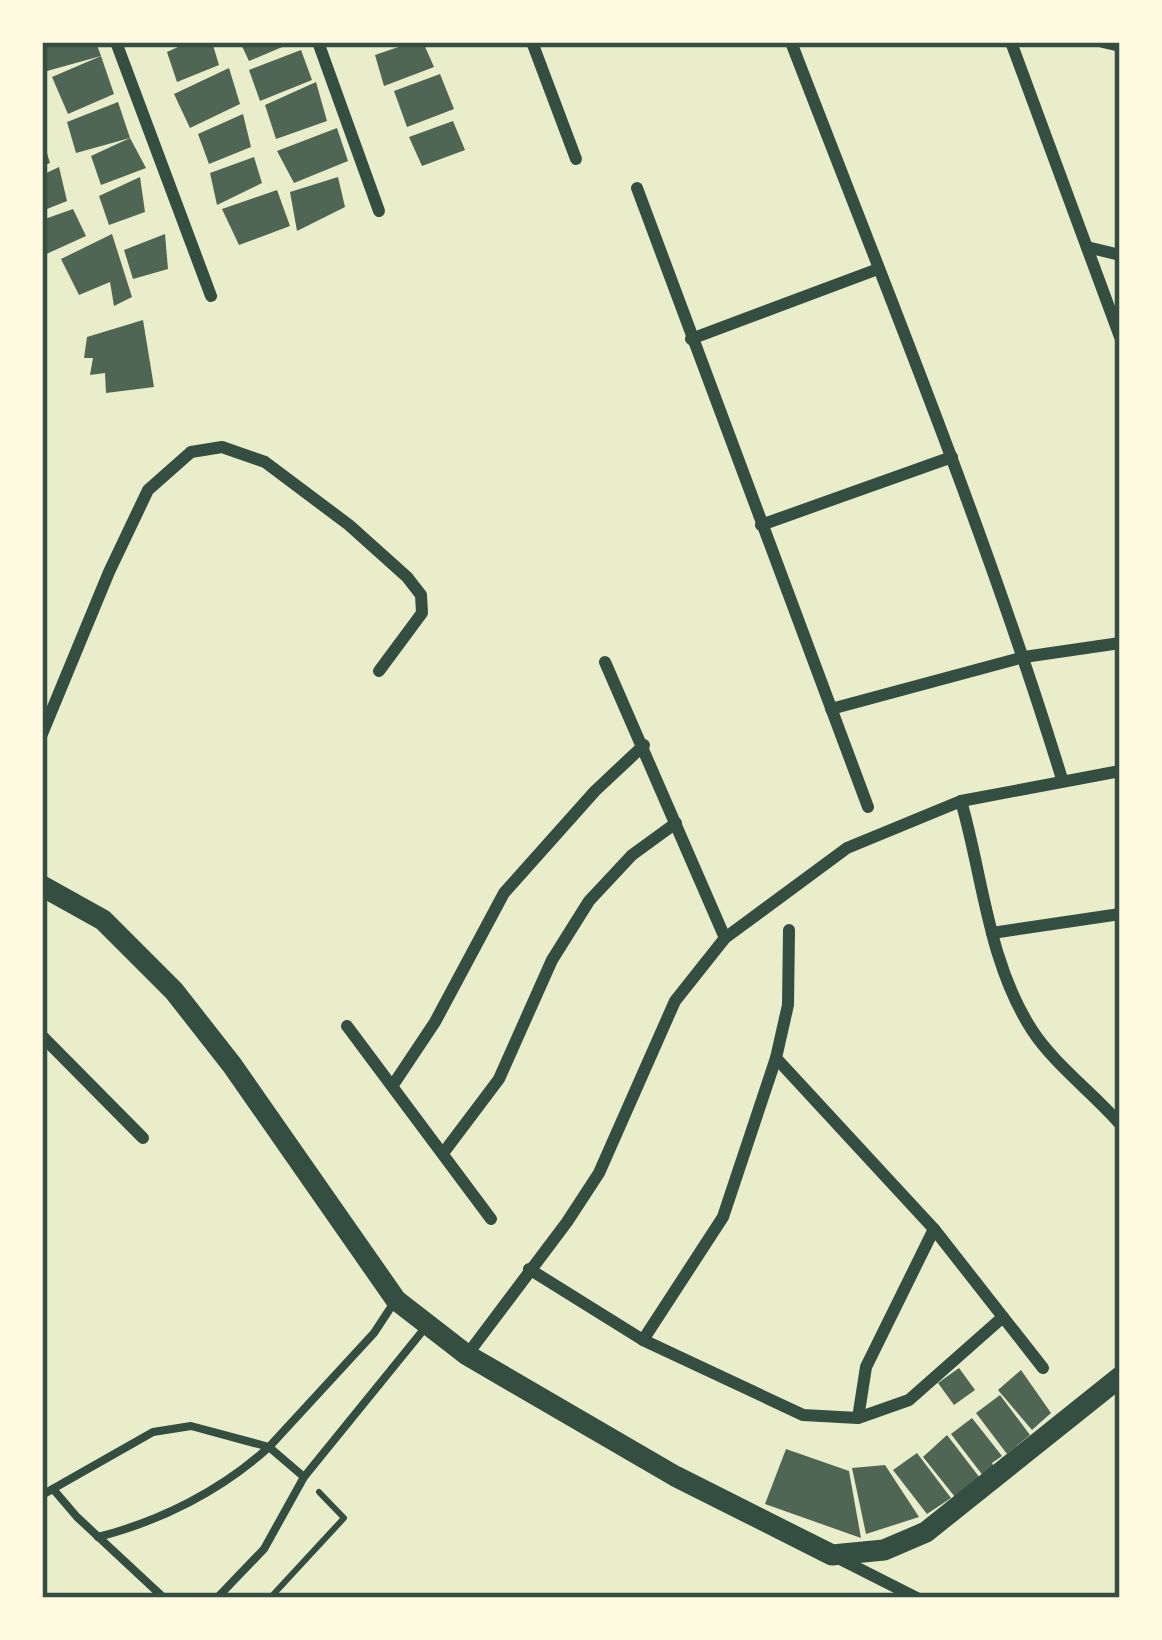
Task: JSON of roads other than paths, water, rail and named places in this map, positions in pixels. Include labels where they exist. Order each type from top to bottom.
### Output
[{"type":"street","points":[[116,42],[211,296]]},
{"type":"street","points":[[318,42],[379,212]]},
{"type":"street","points":[[532,42],[576,160]]},
{"type":"street","points":[[790,42],[952,457],[1062,779]]},
{"type":"street","points":[[1011,42],[1120,337]]},
{"type":"street","points":[[1103,42],[1120,46]]},
{"type":"street","points":[[637,188],[868,807]]},
{"type":"street","points":[[1087,247],[1120,255]]},
{"type":"street","points":[[691,339],[878,268]]},
{"type":"street","points":[[42,734],[148,490],[191,452],[222,447],[265,463],[349,525],[407,577],[421,595],[422,613],[379,671]]},
{"type":"street","points":[[761,525],[952,457]]},
{"type":"street","points":[[831,709],[1024,657],[1120,643]]},
{"type":"street","points":[[605,662],[725,938]]},
{"type":"street","points":[[393,1085],[435,1022],[504,892],[595,791],[644,745]]},
{"type":"street","points":[[467,1354],[599,1173],[675,1001],[725,938],[848,848],[961,801],[1120,770]]},
{"type":"street","points":[[961,801],[992,934],[1017,1001],[1034,1033],[1113,1108],[1120,1124]]},
{"type":"street","points":[[444,1152],[499,1079],[552,960],[589,901],[632,855],[676,824]]},
{"type":"street","points":[[42,886],[103,920],[174,991],[232,1065],[396,1300],[426,1326],[675,1476],[917,1598]]},
{"type":"street","points":[[992,934],[1120,914]]},
{"type":"street","points":[[643,1340],[723,1217],[776,1058],[788,1005],[790,930]]},
{"type":"street","points":[[347,1026],[491,1219]]},
{"type":"street","points":[[42,1036],[143,1138]]},
{"type":"street","points":[[776,1058],[934,1229],[1042,1368]]},
{"type":"street","points":[[858,1418],[866,1367],[934,1229]]},
{"type":"street","points":[[529,1269],[643,1340],[803,1415],[858,1418],[909,1400],[1003,1317]]},
{"type":"street","points":[[832,1555],[884,1550],[926,1532],[1120,1377]]},
{"type":"lane","points":[[98,1537],[135,1527],[238,1475],[374,1333],[396,1300]]},
{"type":"lane","points":[[217,1598],[264,1550],[304,1477],[426,1326]]},
{"type":"lane","points":[[42,1495],[153,1432],[191,1426],[269,1447],[304,1477]]},
{"type":"lane","points":[[53,1489],[164,1598]]}]
